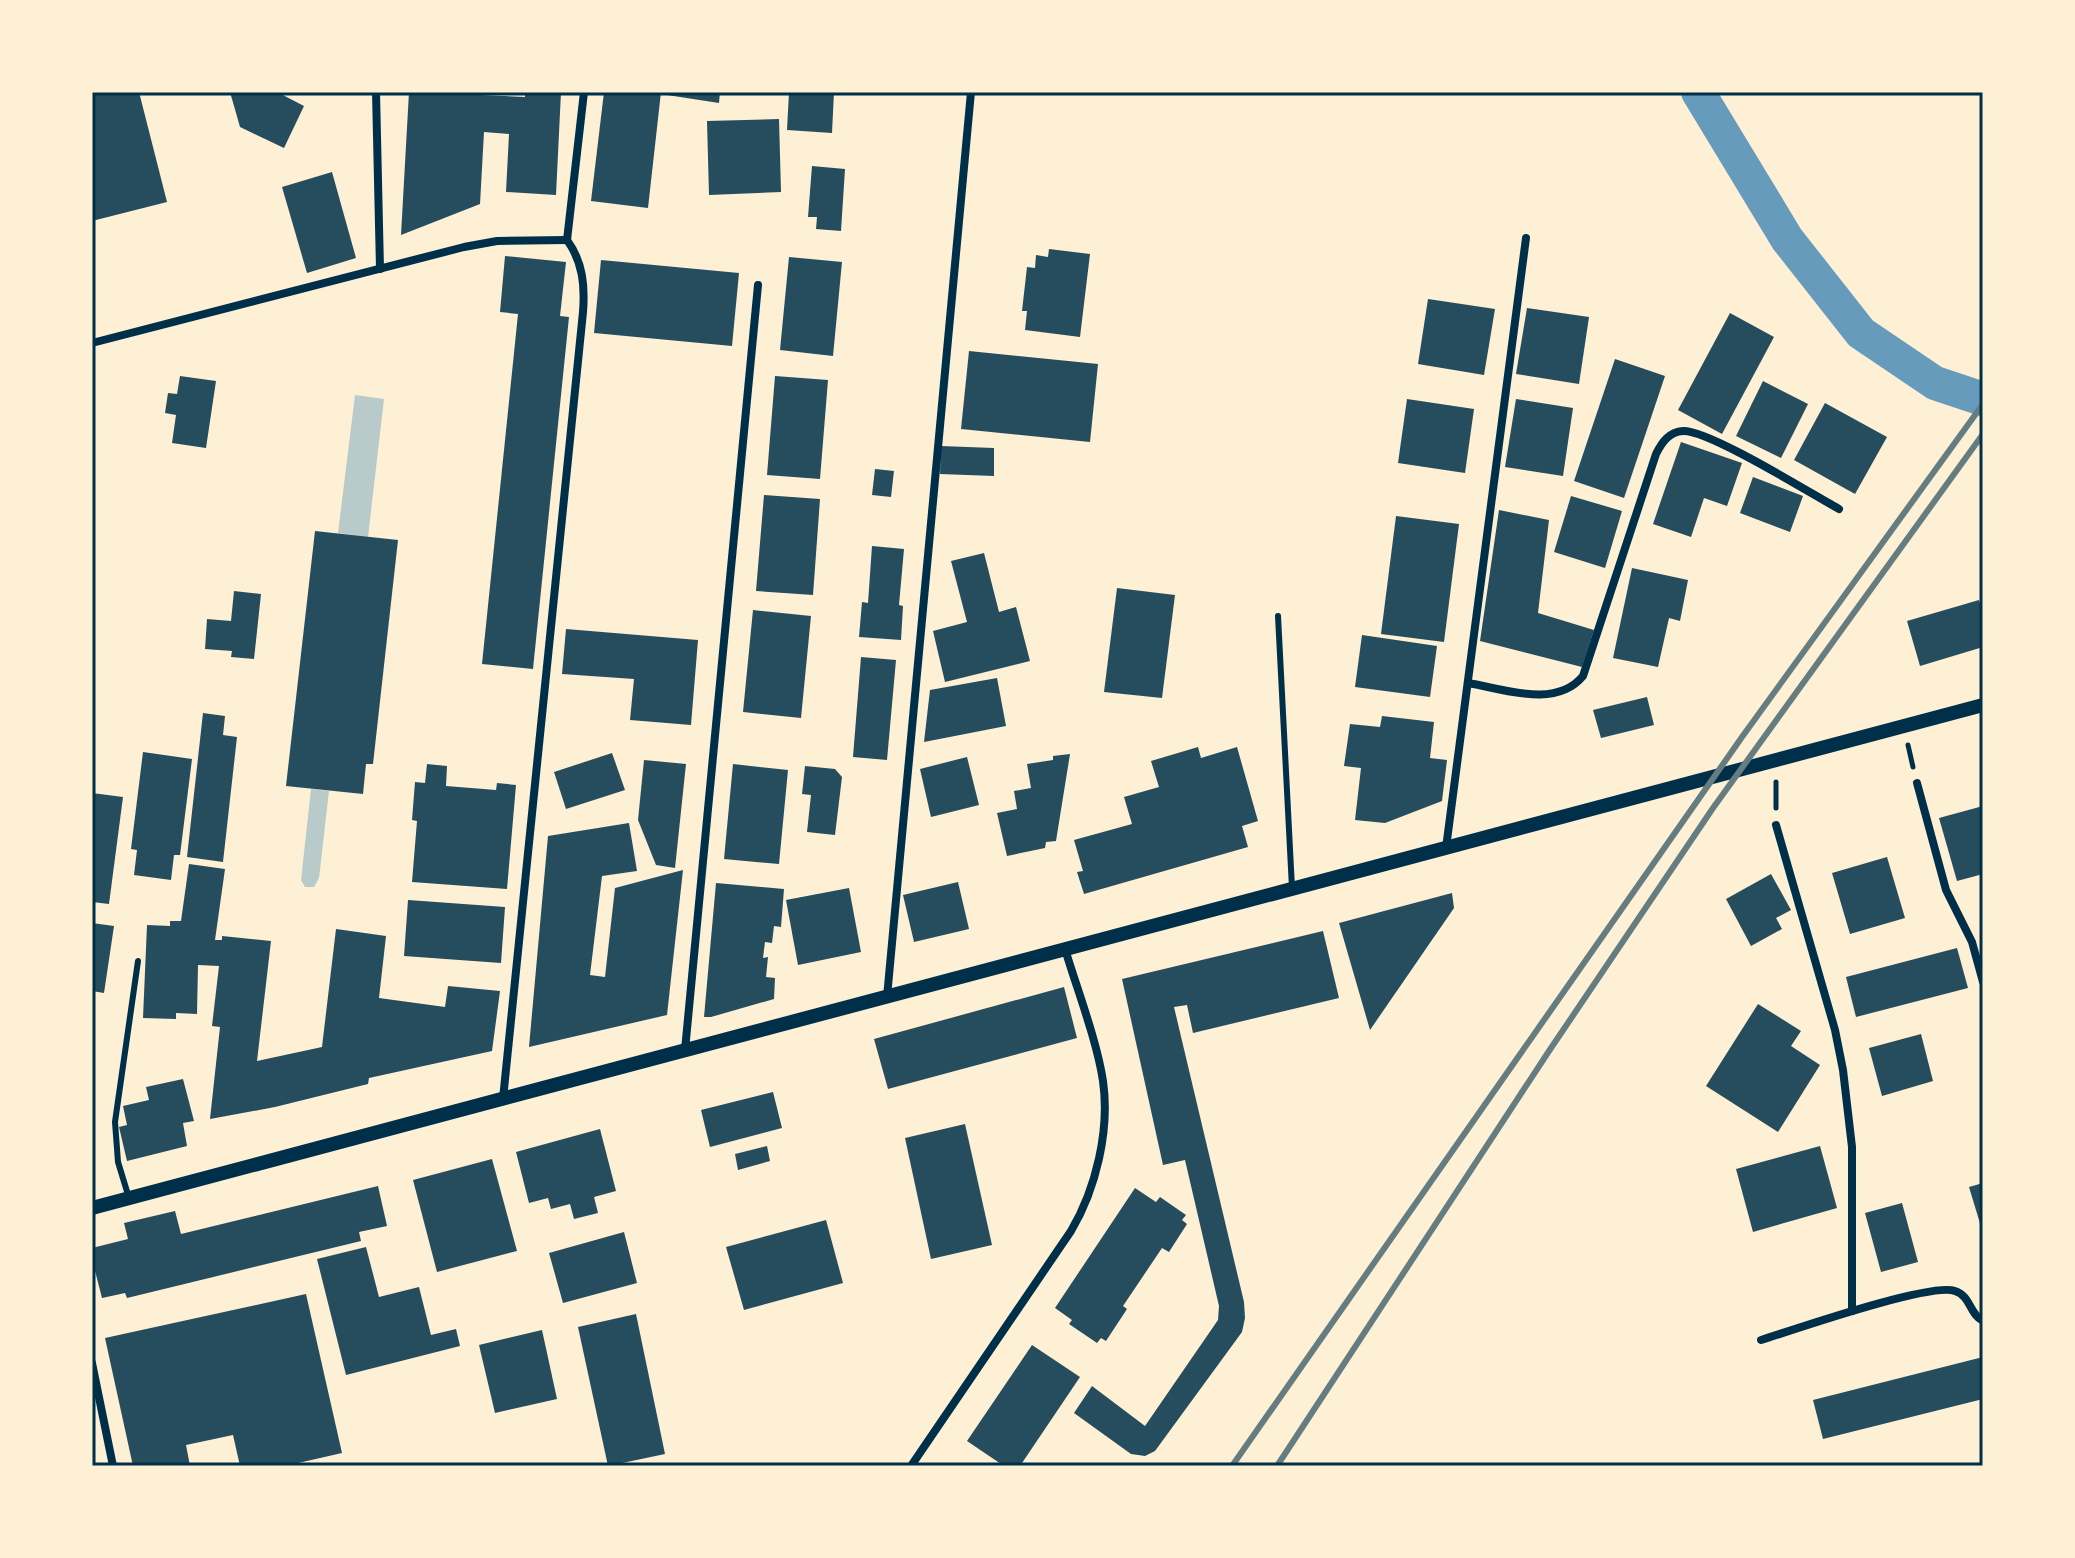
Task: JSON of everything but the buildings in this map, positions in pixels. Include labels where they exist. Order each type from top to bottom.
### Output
[{"type":"street","points":[[376,92],[380,269]]},
{"type":"street","points":[[503,1100],[583,312],[583,276],[567,240],[584,92]]},
{"type":"street","points":[[887,997],[971,92]]},
{"type":"street","points":[[1446,848],[1526,238]]},
{"type":"street","points":[[92,343],[497,241],[567,240]]},
{"type":"street","points":[[685,1051],[758,285]]},
{"type":"street","points":[[1468,683],[1551,694],[1570,688],[1583,676],[1656,454],[1664,440],[1672,434],[1691,432],[1713,439],[1839,509]]},
{"type":"street","points":[[92,1208],[1983,705]]},
{"type":"street","points":[[1917,783],[1946,890],[1972,942],[1983,982]]},
{"type":"street","points":[[1776,825],[1835,1030],[1845,1083],[1853,1156],[1852,1311]]},
{"type":"street","points":[[911,1466],[1071,1231],[1089,1189],[1102,1135],[1104,1092],[1100,1068],[1065,949]]},
{"type":"street","points":[[1761,1340],[1852,1311],[1950,1289],[1966,1297],[1975,1316],[1983,1321]]},
{"type":"street","points":[[92,1363],[113,1466]]},
{"type":"lane","points":[[1278,616],[1292,889]]},
{"type":"lane","points":[[129,1198],[118,1162],[115,1122],[138,961]]},
{"type":"path","points":[[1904,726],[1917,783]]},
{"type":"path","points":[[1775,760],[1776,825]]},
{"type":"shaded area","points":[[355,395],[384,399],[368,537],[338,533]]},
{"type":"shaded area","points":[[311,789],[329,791],[319,878],[314,887],[305,887],[301,880]]},
{"type":"waterway","points":[[1698,92],[1787,239],[1861,333],[1935,383],[1983,399]]},
{"type":"railway","points":[[1232,1466],[1742,737],[1983,404]]},
{"type":"railway","points":[[1277,1466],[1549,1051],[1713,808],[1983,434]]}]
